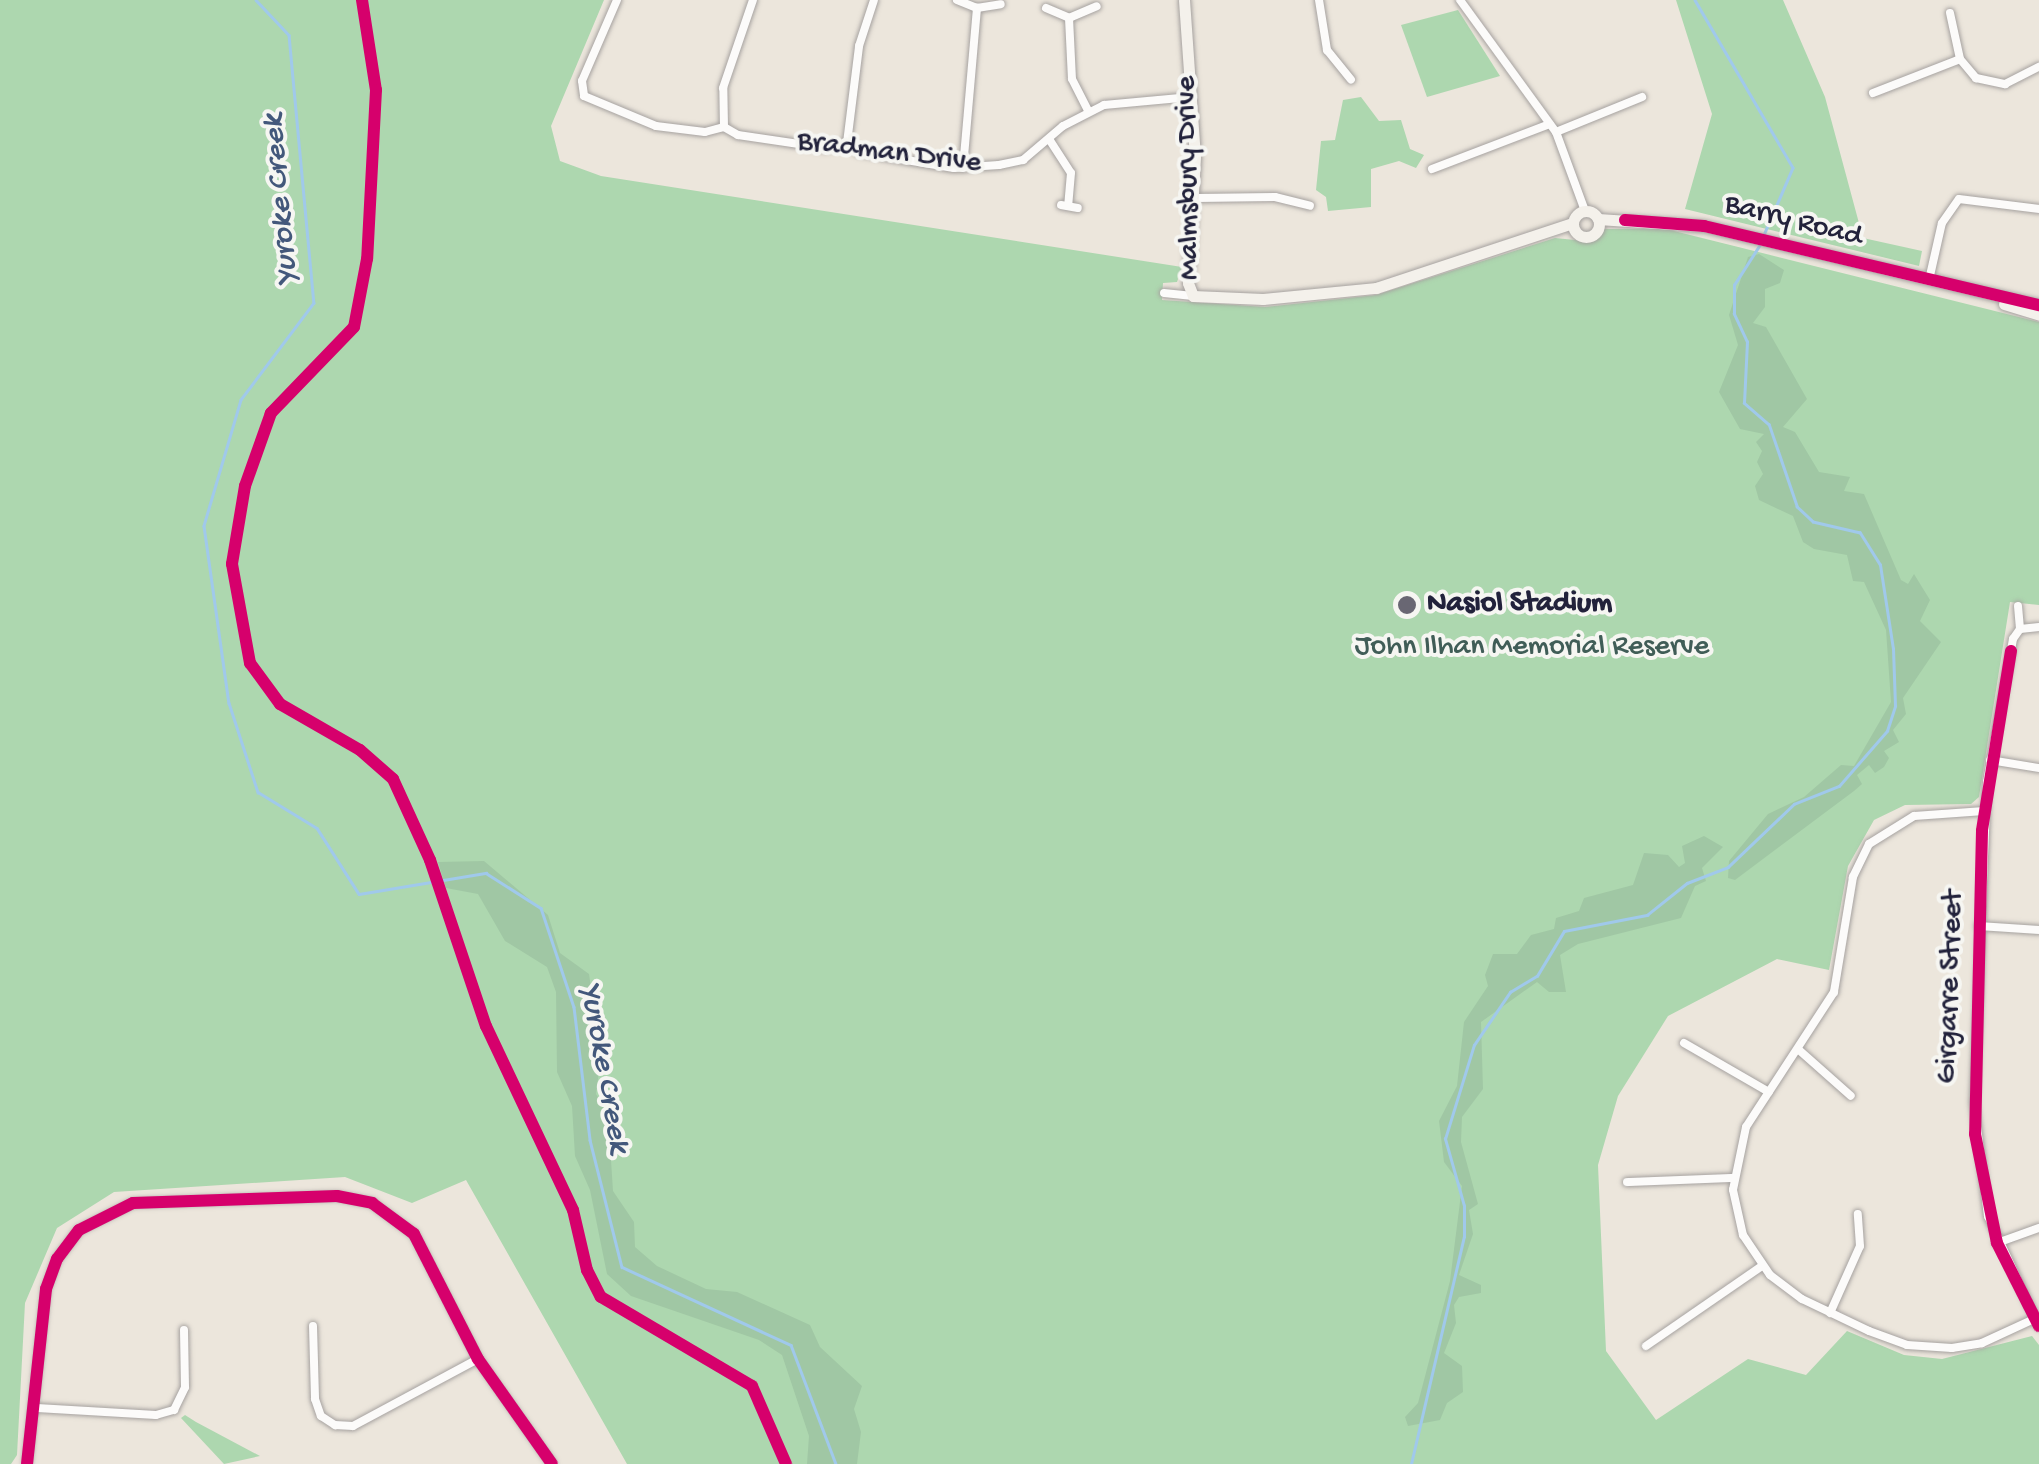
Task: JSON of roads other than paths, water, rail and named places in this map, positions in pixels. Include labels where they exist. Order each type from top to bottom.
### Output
[{"type":"street","name":"Bradman Drive","points":[[618,0],[582,91],[628,120],[706,132],[724,127],[738,135],[826,148],[847,143],[859,152],[963,168],[1018,162],[1088,111],[1191,98]]},
{"type":"street","points":[[724,127],[728,64],[752,0]]},
{"type":"street","points":[[847,143],[858,46],[874,0]]},
{"type":"street","points":[[956,0],[977,8],[1001,4]]},
{"type":"street","name":"Malmsbury Drive","points":[[1184,0],[1196,198],[1188,283],[1193,296]]},
{"type":"street","points":[[1319,0],[1327,50],[1352,80]]},
{"type":"street","points":[[1460,0],[1556,132],[1584,211],[1598,219],[1590,236],[1579,234],[1574,224]]},
{"type":"street","points":[[1046,8],[1069,18],[1097,6]]},
{"type":"street","points":[[963,168],[977,8]]},
{"type":"street","points":[[1950,13],[1960,59],[1988,85],[2039,67]]},
{"type":"street","points":[[1069,18],[1072,79],[1088,111]]},
{"type":"street","points":[[1873,93],[1960,59]]},
{"type":"street","points":[[1556,132],[1642,97]]},
{"type":"street","points":[[1432,169],[1550,124]]},
{"type":"street","points":[[1050,139],[1070,173],[1064,205],[1078,208]]},
{"type":"street","points":[[1196,198],[1275,198],[1310,206]]},
{"type":"street","points":[[1929,281],[1942,222],[1959,198],[2039,209]]},
{"type":"street","points":[[1164,293],[1263,300],[1376,288],[1574,224],[1584,211]]},
{"type":"street","name":"Barry Road","points":[[1598,219],[1671,222],[1746,236],[1948,286],[2039,315]]},
{"type":"street","name":"Barry Road","points":[[1948,286],[2039,305]]},
{"type":"street","points":[[2018,606],[2020,629],[2039,627]]},
{"type":"street","name":"Girgarre Street","points":[[2020,629],[2013,639],[1984,811],[1974,1134],[1997,1243],[2036,1322]]},
{"type":"street","points":[[1990,760],[2039,768]]},
{"type":"street","points":[[1984,811],[1914,816],[1870,844],[1853,877],[1834,992],[1800,1050],[1746,1126],[1732,1178],[1737,1217],[1762,1266],[1790,1292],[1830,1313],[1890,1340],[1939,1348],[1982,1343],[2036,1322]]},
{"type":"street","points":[[1979,926],[2039,930]]},
{"type":"street","points":[[1684,1043],[1769,1092]]},
{"type":"street","points":[[1800,1050],[1851,1096]]},
{"type":"street","points":[[1627,1182],[1732,1178]]},
{"type":"street","points":[[27,1464],[37,1408],[46,1289],[57,1258],[88,1222],[133,1203],[337,1196],[372,1203],[423,1246],[478,1359],[552,1464]]},
{"type":"street","points":[[1830,1313],[1860,1246],[1858,1214]]},
{"type":"street","points":[[1997,1243],[2039,1228]]},
{"type":"street","points":[[1646,1346],[1762,1266]]},
{"type":"street","points":[[312,1326],[315,1399],[322,1416],[335,1425],[353,1426],[478,1359]]},
{"type":"street","points":[[37,1408],[156,1415],[174,1410],[184,1387],[184,1330]]},
{"type":"waterway","name":"Yuroke Creek","points":[[256,0],[289,35],[314,303],[241,400],[204,526],[229,703],[258,792],[317,828],[359,894],[486,873],[541,908],[574,1007],[590,1140],[622,1267],[791,1345],[836,1464]]},
{"type":"waterway","points":[[1695,0],[1793,168],[1764,235]]},
{"type":"waterway","points":[[1411,1464],[1464,1237],[1464,1206],[1445,1139],[1474,1045],[1510,992],[1537,976],[1564,931],[1647,915],[1687,883],[1728,867],[1794,804],[1839,786],[1887,731],[1895,706],[1893,649],[1880,565],[1860,533],[1813,522],[1797,507],[1769,425],[1744,403],[1747,342],[1734,314],[1734,285],[1761,243]]},
{"type":"place","name":"Nasiol Stadium","points":[[1407,605]]},
{"type":"park label","name":"John Ilhan Memorial Reserve","points":[[1532,648]]}]
